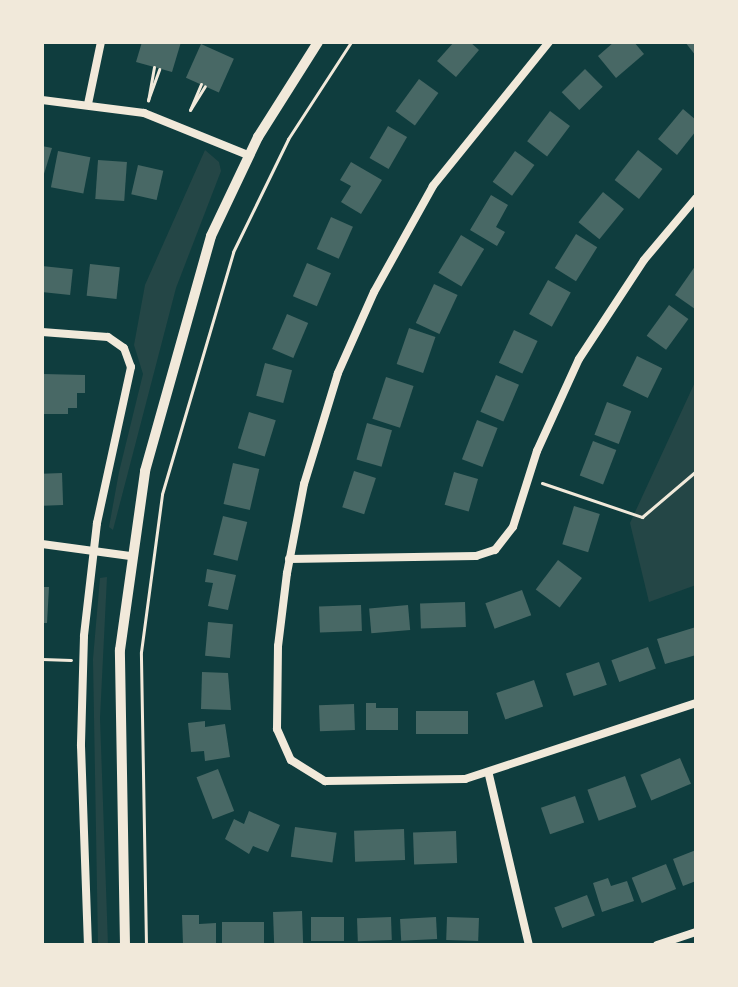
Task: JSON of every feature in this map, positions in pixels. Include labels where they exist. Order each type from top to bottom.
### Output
[{"type":"street","points":[[88,104],[101,42]]},
{"type":"street","points":[[125,945],[119,701],[130,556],[148,457],[185,315],[211,236],[248,155],[318,42]]},
{"type":"street","points":[[549,42],[433,186],[374,292],[319,430],[289,559],[276,700],[280,740],[291,760],[308,774],[334,782],[489,775],[696,703]]},
{"type":"street","points":[[42,100],[88,104],[168,120],[248,155]]},
{"type":"street","points":[[289,559],[476,556],[495,550],[513,527],[537,451],[579,359],[629,280],[696,198]]},
{"type":"street","points":[[42,332],[108,337],[129,357],[131,375],[93,550],[81,693],[88,945]]},
{"type":"street","points":[[42,544],[130,556]]},
{"type":"street","points":[[489,775],[529,945]]},
{"type":"street","points":[[657,945],[696,932]]},
{"type":"path","points":[[146,945],[140,667],[156,528],[179,422],[223,277],[282,150],[351,42]]},
{"type":"path","points":[[157,68],[148,100],[157,68]]},
{"type":"path","points":[[203,85],[190,110],[203,85]]},
{"type":"path","points":[[269,142],[282,150]]},
{"type":"path","points":[[538,482],[642,517],[696,471]]},
{"type":"path","points":[[42,659],[71,660]]},
{"type":"shaded area","points":[[205,150],[219,162],[221,171],[176,288],[113,530],[109,527],[119,472],[143,374],[134,345],[145,285]]},
{"type":"shaded area","points":[[696,380],[696,585],[649,602],[630,523]]},
{"type":"shaded area","points":[[107,577],[100,718],[108,945],[98,945],[93,659],[100,578]]},
{"type":"building","points":[[142,42],[181,42],[172,72],[136,62]]},
{"type":"building","points":[[454,42],[470,42],[479,50],[456,77],[437,61]]},
{"type":"building","points":[[614,42],[634,42],[644,54],[616,78],[598,56]]},
{"type":"building","points":[[685,42],[696,42],[696,56]]},
{"type":"building","points":[[201,44],[234,59],[219,92],[186,78]]},
{"type":"building","points":[[585,69],[603,87],[579,110],[562,92]]},
{"type":"building","points":[[419,79],[438,93],[415,125],[395,111]]},
{"type":"building","points":[[683,109],[696,120],[696,131],[677,155],[658,139]]},
{"type":"building","points":[[550,111],[570,126],[547,156],[527,141]]},
{"type":"building","points":[[388,126],[407,137],[389,169],[370,158]]},
{"type":"building","points":[[42,146],[52,148],[43,177],[42,177]]},
{"type":"building","points":[[638,150],[662,169],[639,199],[615,180]]},
{"type":"building","points":[[58,151],[90,157],[83,194],[51,187]]},
{"type":"building","points":[[515,151],[534,165],[512,196],[493,182]]},
{"type":"building","points":[[98,160],[127,162],[124,201],[95,199]]},
{"type":"building","points":[[351,162],[382,180],[361,214],[341,202],[351,186],[340,180]]},
{"type":"building","points":[[138,165],[163,171],[157,200],[131,194]]},
{"type":"building","points":[[603,192],[624,209],[599,239],[578,222]]},
{"type":"building","points":[[491,195],[508,205],[496,227],[505,232],[497,246],[470,230]]},
{"type":"building","points":[[331,217],[353,227],[339,259],[317,249]]},
{"type":"building","points":[[576,234],[597,247],[576,281],[555,268]]},
{"type":"building","points":[[461,235],[484,249],[461,287],[438,273]]},
{"type":"building","points":[[307,263],[331,273],[317,306],[293,296]]},
{"type":"building","points":[[90,264],[120,267],[116,299],[87,296]]},
{"type":"building","points":[[696,265],[696,307],[695,309],[675,295]]},
{"type":"building","points":[[42,266],[73,269],[70,295],[42,292]]},
{"type":"building","points":[[548,280],[571,293],[552,327],[529,314]]},
{"type":"building","points":[[434,284],[458,295],[439,334],[416,323]]},
{"type":"building","points":[[669,305],[688,319],[666,350],[647,336]]},
{"type":"building","points":[[287,314],[308,323],[293,358],[272,349]]},
{"type":"building","points":[[409,328],[435,337],[423,373],[397,364]]},
{"type":"building","points":[[514,330],[538,341],[522,374],[499,363]]},
{"type":"building","points":[[637,356],[662,368],[648,398],[623,386]]},
{"type":"building","points":[[265,363],[292,370],[283,403],[256,396]]},
{"type":"building","points":[[43,374],[85,375],[85,393],[77,393],[77,408],[68,408],[68,414],[43,414]]},
{"type":"building","points":[[496,375],[519,385],[503,422],[480,412]]},
{"type":"building","points":[[386,377],[414,386],[400,428],[372,419]]},
{"type":"building","points":[[607,402],[631,411],[619,444],[594,435]]},
{"type":"building","points":[[249,412],[276,420],[265,457],[238,448]]},
{"type":"building","points":[[477,420],[498,428],[482,467],[462,459]]},
{"type":"building","points":[[367,423],[392,430],[382,467],[357,460]]},
{"type":"building","points":[[593,441],[616,450],[603,485],[580,476]]},
{"type":"building","points":[[233,463],[259,469],[250,510],[224,504]]},
{"type":"building","points":[[354,471],[376,478],[364,514],[342,507]]},
{"type":"building","points":[[454,472],[478,479],[469,512],[445,505]]},
{"type":"building","points":[[62,473],[63,505],[43,506],[42,474]]},
{"type":"building","points":[[574,506],[600,514],[588,552],[562,544]]},
{"type":"building","points":[[223,516],[247,522],[238,561],[213,555]]},
{"type":"building","points":[[558,560],[582,578],[560,608],[536,590]]},
{"type":"building","points":[[207,569],[236,575],[228,610],[208,606],[213,583],[205,582]]},
{"type":"building","points":[[42,587],[49,587],[47,623],[42,623]]},
{"type":"building","points":[[522,590],[531,615],[495,629],[485,603]]},
{"type":"building","points":[[465,602],[466,627],[421,629],[420,604]]},
{"type":"building","points":[[361,605],[362,631],[320,632],[319,606]]},
{"type":"building","points":[[408,605],[410,630],[371,633],[369,608]]},
{"type":"building","points":[[208,622],[233,624],[230,658],[205,656]]},
{"type":"building","points":[[696,627],[696,655],[665,664],[657,639]]},
{"type":"building","points":[[648,647],[656,669],[619,682],[611,660]]},
{"type":"building","points":[[599,662],[607,685],[574,696],[566,673]]},
{"type":"building","points":[[202,672],[228,673],[231,710],[201,709]]},
{"type":"building","points":[[534,680],[543,706],[505,719],[496,693]]},
{"type":"building","points":[[366,703],[376,703],[376,708],[398,708],[398,730],[366,730]]},
{"type":"building","points":[[354,704],[355,730],[320,731],[319,705]]},
{"type":"building","points":[[416,711],[468,711],[468,734],[416,734]]},
{"type":"building","points":[[205,721],[205,727],[225,724],[230,757],[205,761],[204,751],[191,752],[188,723]]},
{"type":"building","points":[[680,758],[691,784],[651,801],[640,775]]},
{"type":"building","points":[[218,769],[234,811],[213,819],[197,777]]},
{"type":"building","points":[[625,776],[636,807],[599,821],[587,790]]},
{"type":"building","points":[[575,796],[584,822],[550,834],[541,808]]},
{"type":"building","points":[[249,811],[280,825],[268,852],[253,846],[249,854],[225,839],[234,819],[244,824]]},
{"type":"building","points":[[295,827],[337,833],[332,863],[291,857]]},
{"type":"building","points":[[404,829],[405,860],[355,862],[354,831]]},
{"type":"building","points":[[456,831],[457,863],[414,864],[413,833]]},
{"type":"building","points":[[696,850],[696,881],[683,886],[673,859]]},
{"type":"building","points":[[666,864],[676,889],[642,903],[632,878]]},
{"type":"building","points":[[608,878],[611,886],[627,881],[634,901],[602,912],[593,883]]},
{"type":"building","points":[[587,895],[595,916],[562,928],[554,908]]},
{"type":"building","points":[[302,911],[303,944],[274,945],[273,912]]},
{"type":"building","points":[[182,915],[199,915],[199,924],[216,923],[216,945],[183,945]]},
{"type":"building","points":[[311,917],[344,917],[344,941],[311,941]]},
{"type":"building","points":[[391,917],[392,940],[358,941],[357,918]]},
{"type":"building","points":[[436,917],[437,939],[401,941],[400,919]]},
{"type":"building","points":[[447,917],[479,918],[478,941],[446,940]]},
{"type":"building","points":[[222,922],[264,922],[264,945],[222,945]]}]
